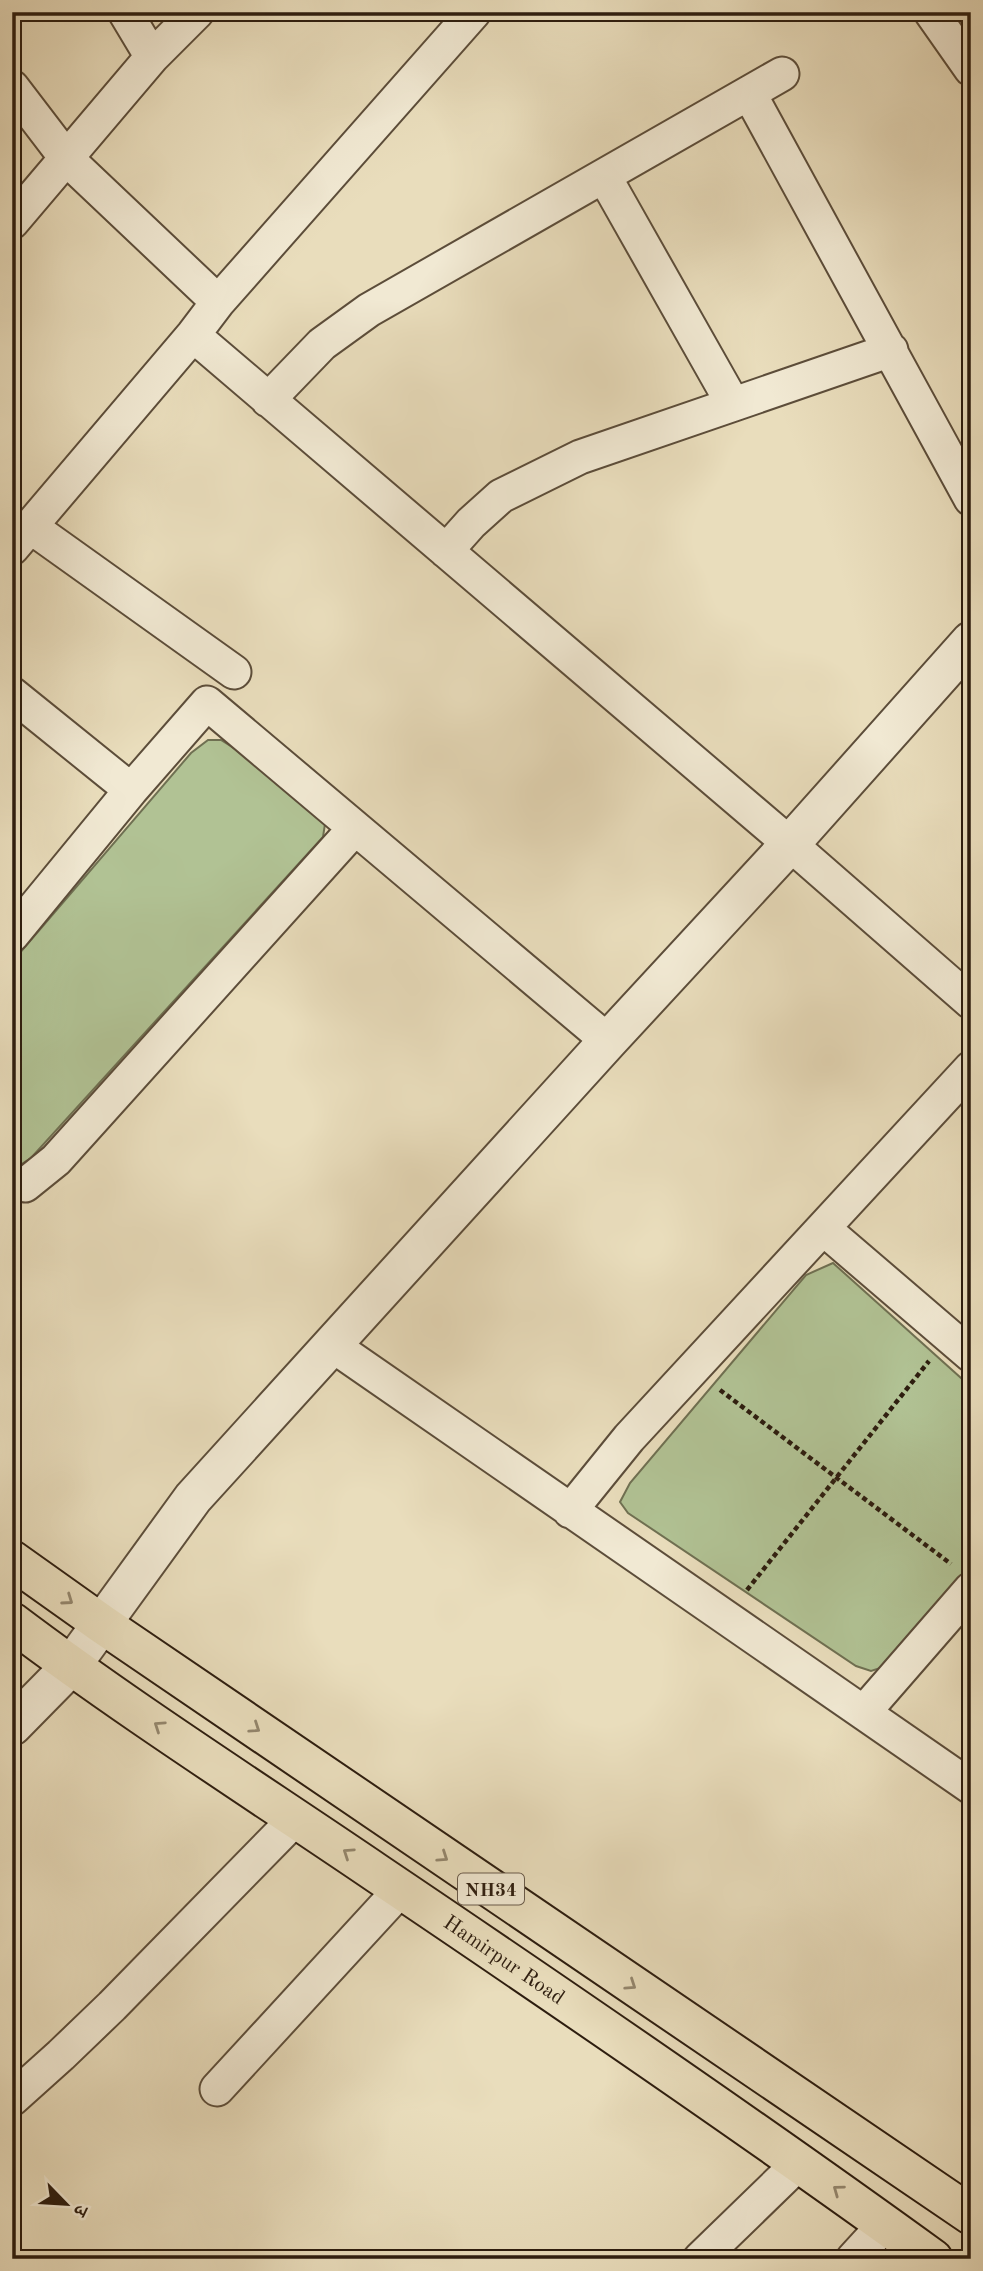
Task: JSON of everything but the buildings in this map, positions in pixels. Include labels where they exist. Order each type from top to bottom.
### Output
[{"type":"highway","name":"NH34","points":[[12,1560],[971,2215]]},
{"type":"highway","name":"NH34","points":[[12,1622],[71,1666]]},
{"type":"highway","name":"Hamirpur Road","points":[[71,1666],[800,2162],[933,2259]]},
{"type":"street","points":[[125,12],[152,57]]},
{"type":"street","points":[[12,222],[152,57],[197,12]]},
{"type":"street","points":[[234,672],[22,538],[218,302],[474,12]]},
{"type":"street","points":[[931,12],[971,69]]},
{"type":"street","points":[[268,400],[322,344],[369,310],[782,75]]},
{"type":"street","points":[[12,87],[67,159],[218,302]]},
{"type":"street","points":[[749,93],[971,499]]},
{"type":"street","points":[[604,176],[733,404]]},
{"type":"street","points":[[193,335],[790,844],[971,1002]]},
{"type":"street","points":[[446,551],[471,523],[501,496],[580,457],[891,350]]},
{"type":"street","points":[[12,1726],[71,1666],[193,1498],[790,844],[971,641]]},
{"type":"street","points":[[12,694],[131,790]]},
{"type":"street","points":[[12,935],[131,790],[207,703],[608,1041]]},
{"type":"street","points":[[12,1182],[25,1185],[56,1160],[355,828]]},
{"type":"street","points":[[570,1511],[629,1438],[971,1068]]},
{"type":"street","points":[[824,1229],[960,1346]]},
{"type":"street","points":[[332,1345],[971,1787]]},
{"type":"street","points":[[864,1712],[966,1580]]},
{"type":"street","points":[[12,2099],[112,2006],[296,1818]]},
{"type":"street","points":[[217,2089],[401,1889]]},
{"type":"street","points":[[700,2259],[800,2162]]},
{"type":"street","points":[[853,2259],[885,2224]]},
{"type":"path","points":[[726,1617],[836,1478],[960,1346]]},
{"type":"path","points":[[693,1369],[966,1580]]},
{"type":"green space","points":[[208,740],[221,740],[240,752],[325,824],[323,837],[31,1158],[17,1167],[12,1166],[12,962],[191,753]]},
{"type":"green space","points":[[833,1263],[971,1387],[971,1570],[893,1664],[871,1671],[856,1666],[628,1513],[620,1502],[630,1483],[806,1275]]}]
